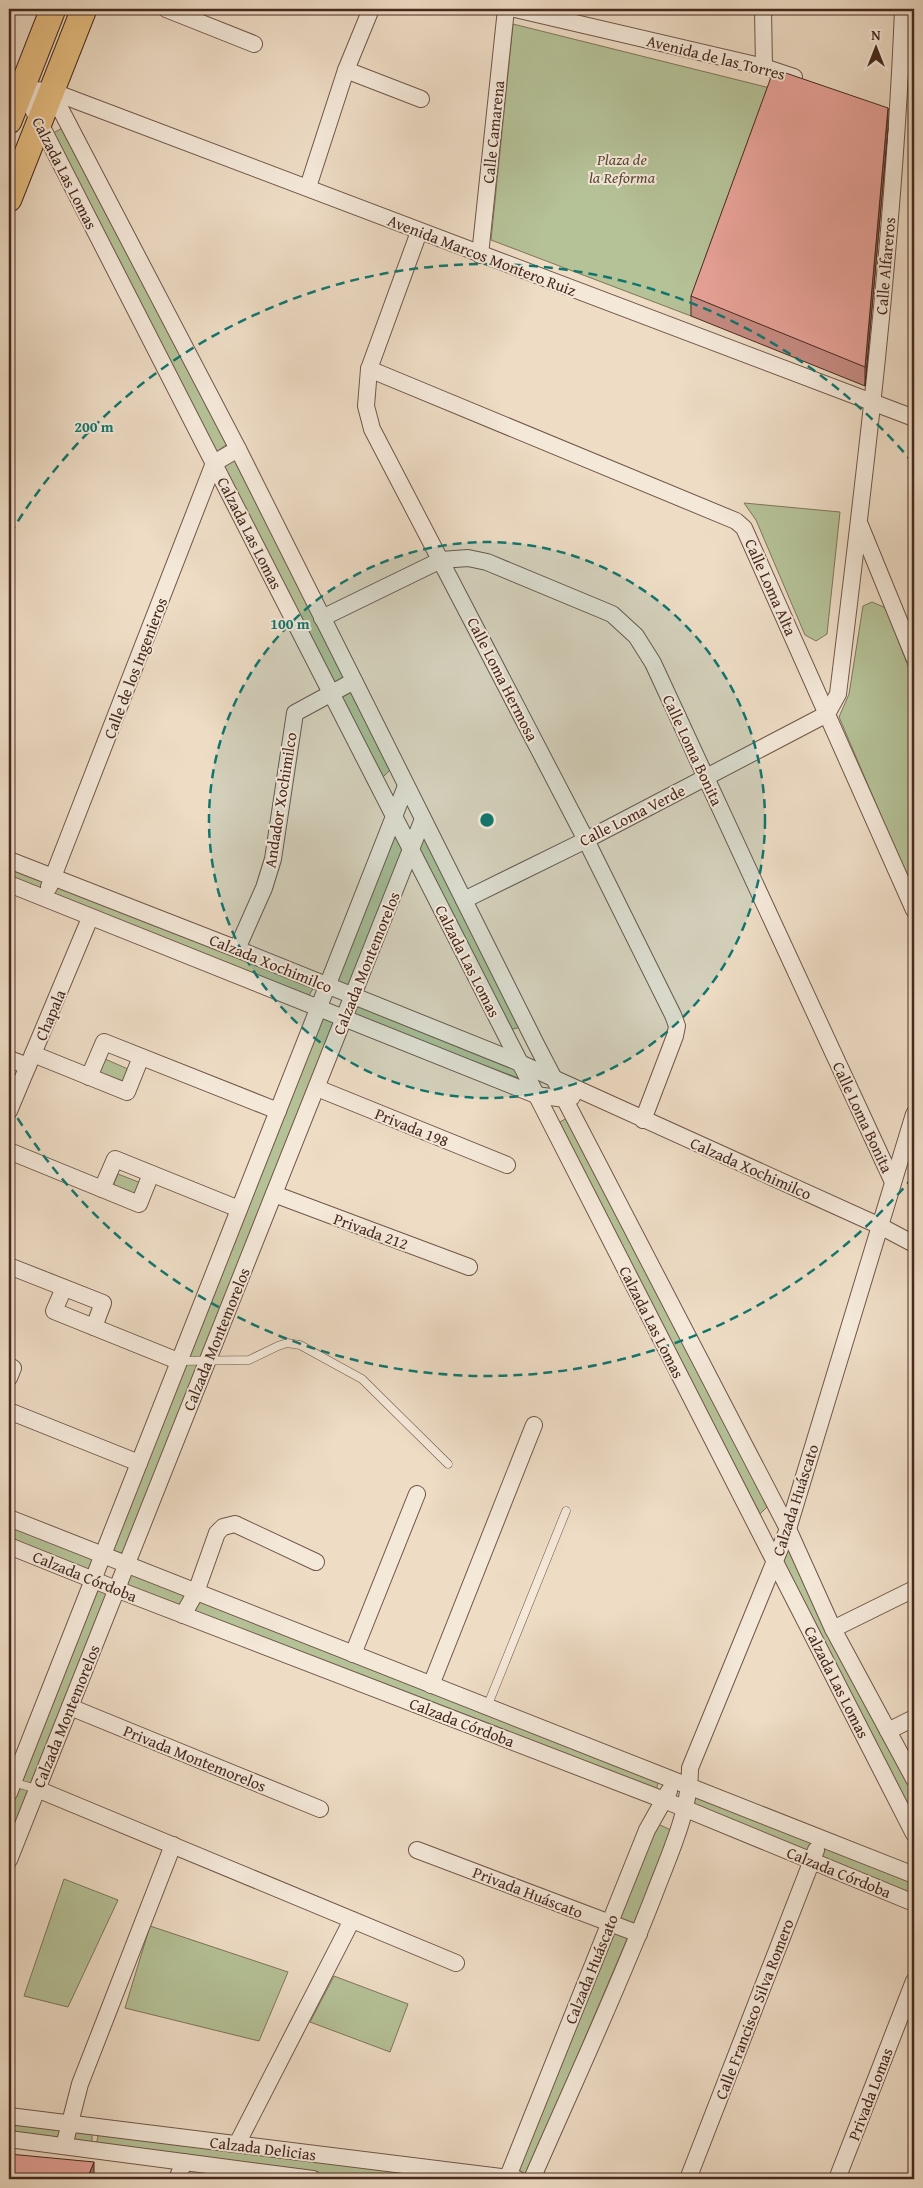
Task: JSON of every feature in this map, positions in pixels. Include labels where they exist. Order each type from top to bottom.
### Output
[{"type":"main road","points":[[9,121],[16,89],[53,9]]},
{"type":"main road","points":[[9,199],[84,9]]},
{"type":"street","points":[[166,9],[254,44]]},
{"type":"street","points":[[308,187],[346,70],[371,9]]},
{"type":"street","name":"Calle Camarena","points":[[480,255],[506,9]]},
{"type":"street","name":"Avenida de las Torres","points":[[515,9],[764,67],[809,82]]},
{"type":"street","points":[[763,9],[764,67]]},
{"type":"street","name":"Calle Alfareros","points":[[826,714],[838,694],[907,114],[903,9]]},
{"type":"street","points":[[346,70],[421,99]]},
{"type":"street","name":"Avenida Marcos Montero Ruiz","points":[[16,89],[51,91],[914,418]]},
{"type":"street","name":"Calzada Las Lomas","points":[[16,89],[39,123],[214,463],[914,1834]]},
{"type":"street","name":"Calzada Las Lomas","points":[[51,91],[238,449],[565,1099],[788,1529],[833,1629],[914,1779]]},
{"type":"street","points":[[881,106],[907,114]]},
{"type":"street","name":"Calle Loma Hermosa","points":[[419,232],[369,369],[366,406],[372,429],[586,840],[674,1015],[677,1026],[675,1036],[643,1120]]},
{"type":"street","name":"Calle Loma Alta","points":[[369,369],[740,524],[750,538],[914,910]]},
{"type":"street","points":[[214,463],[238,449]]},
{"type":"street","name":"Calle de los Ingenieros","points":[[44,898],[214,463]]},
{"type":"street","name":"Calle Alfareros","points":[[859,523],[914,657]]},
{"type":"street","name":"Calle Loma Bonita","points":[[322,618],[441,560],[468,558],[487,562],[602,609],[620,620],[636,636],[653,663],[892,1180]]},
{"type":"street","name":"Andador Xochimilco","points":[[237,949],[264,888],[273,859],[295,713],[354,681]]},
{"type":"street","name":"Calle Loma Verde","points":[[464,900],[586,840],[826,714]]},
{"type":"street","name":"Calzada Montemorelos","points":[[10,1785],[139,1464],[406,786]]},
{"type":"street","name":"Calzada Montemorelos","points":[[9,1860],[423,819]]},
{"type":"street","name":"Calzada Xochimilco","points":[[9,860],[520,1063],[880,1226],[914,1244]]},
{"type":"street","name":"Calzada Xochimilco","points":[[9,884],[318,1010],[536,1095],[565,1099],[586,1093]]},
{"type":"street","name":"Chapala","points":[[9,1111],[90,918]]},
{"type":"street","points":[[89,1077],[104,1042],[278,1111]]},
{"type":"street","points":[[9,1059],[31,1060],[89,1077],[127,1092],[141,1057]]},
{"type":"street","name":"Privada 198","points":[[317,1088],[507,1165]]},
{"type":"street","name":"Calzada Huáscato","points":[[510,2179],[647,1830],[664,1800],[682,1783],[690,1768],[788,1529],[880,1226],[892,1180],[914,1114]]},
{"type":"street","points":[[9,1151],[139,1204],[151,1174]]},
{"type":"street","points":[[102,1189],[115,1159],[239,1209]]},
{"type":"street","name":"Privada 212","points":[[274,1194],[469,1267]]},
{"type":"street","points":[[219,1261],[243,1270]]},
{"type":"street","points":[[9,1266],[104,1303],[94,1327]]},
{"type":"street","points":[[64,1288],[54,1311],[178,1361]]},
{"type":"street","points":[[9,1366],[13,1368],[9,1378]]},
{"type":"street","points":[[9,1411],[139,1464]]},
{"type":"street","points":[[431,1685],[534,1425]]},
{"type":"street","points":[[150,1435],[174,1444]]},
{"type":"street","points":[[353,1654],[418,1494]]},
{"type":"street","name":"Calzada Córdoba","points":[[9,1518],[914,1875]]},
{"type":"street","points":[[183,1615],[196,1592],[217,1533],[229,1524],[235,1524],[316,1562]]},
{"type":"street","name":"Calzada Córdoba","points":[[9,1546],[664,1800],[914,1903]]},
{"type":"street","points":[[833,1629],[914,1589]]},
{"type":"street","points":[[378,1690],[386,1667]]},
{"type":"street","name":"Privada Montemorelos","points":[[70,1707],[320,1809]]},
{"type":"street","points":[[888,1731],[914,1718]]},
{"type":"street","name":"Calzada Huáscato","points":[[532,2179],[639,1934],[676,1837],[684,1808],[682,1783]]},
{"type":"street","points":[[37,1789],[456,1963]]},
{"type":"street","name":"Calle Francisco Silva Romero","points":[[688,2179],[820,1838]]},
{"type":"street","points":[[64,2146],[68,2124],[80,2084],[173,1845]]},
{"type":"street","name":"Privada Huáscato","points":[[417,1850],[639,1934]]},
{"type":"street","points":[[237,2144],[352,1920]]},
{"type":"street","name":"Privada Lomas","points":[[837,2179],[914,1981]]},
{"type":"street","name":"Calzada Delicias","points":[[9,2116],[510,2179]]},
{"type":"street","points":[[91,2149],[95,2127]]},
{"type":"street","name":"Calzada Delicias","points":[[9,2138],[313,2179]]},
{"type":"street","points":[[177,2179],[184,2162]]},
{"type":"lane","points":[[178,1361],[208,1359],[249,1360],[287,1343],[300,1345],[362,1379],[448,1464]]},
{"type":"lane","points":[[487,1707],[566,1511]]},
{"type":"lane","points":[[10,1785],[37,1789]]},
{"type":"green space","name":"Plaza de la Reforma","points":[[513,24],[774,89],[691,316],[491,240]]},
{"type":"green space","points":[[64,127],[233,440],[216,452],[46,137]]},
{"type":"green space","points":[[232,452],[351,675],[334,685],[215,463]]},
{"type":"green space","points":[[744,503],[840,512],[827,634],[816,641],[805,635],[756,520]]},
{"type":"green space","points":[[872,602],[886,608],[914,682],[914,893],[839,717],[849,694],[863,606]]},
{"type":"green space","points":[[354,681],[391,769],[382,778],[331,692]]},
{"type":"green space","points":[[420,826],[521,1027],[509,1030],[410,850]]},
{"type":"green space","points":[[395,831],[404,850],[347,994],[330,981]]},
{"type":"green space","points":[[9,859],[317,982],[308,997],[9,877]]},
{"type":"green space","points":[[357,1006],[519,1063],[521,1079],[353,1016]]},
{"type":"green space","points":[[319,1017],[335,1023],[126,1555],[110,1549]]},
{"type":"green space","points":[[105,1059],[128,1069],[123,1081],[99,1072]]},
{"type":"green space","points":[[569,1117],[769,1505],[760,1514],[558,1123]]},
{"type":"green space","points":[[118,1174],[141,1183],[136,1196],[113,1186]]},
{"type":"green space","points":[[9,1518],[102,1556],[93,1580],[9,1545]]},
{"type":"green space","points":[[785,1537],[914,1786],[914,1824],[775,1562]]},
{"type":"green space","points":[[126,1565],[659,1779],[656,1791],[116,1590],[9,1850],[9,1792],[93,1580],[116,1589]]},
{"type":"green space","points":[[695,1788],[914,1882],[914,1895],[691,1803]]},
{"type":"green space","points":[[658,1824],[673,1831],[527,2174],[511,2170]]},
{"type":"green space","points":[[64,1879],[118,1900],[68,2007],[24,1996]]},
{"type":"green space","points":[[150,1926],[288,1972],[259,2041],[125,2008]]},
{"type":"green space","points":[[334,1976],[408,2004],[390,2052],[310,2022]]},
{"type":"green space","points":[[9,2116],[92,2127],[92,2145],[9,2134]]},
{"type":"green space","points":[[100,2127],[493,2179],[328,2179],[95,2150]]},
{"type":"building","points":[[774,69],[888,108],[865,367],[691,296]]},
{"type":"building","points":[[9,2154],[94,2162],[87,2179],[9,2179]]}]
